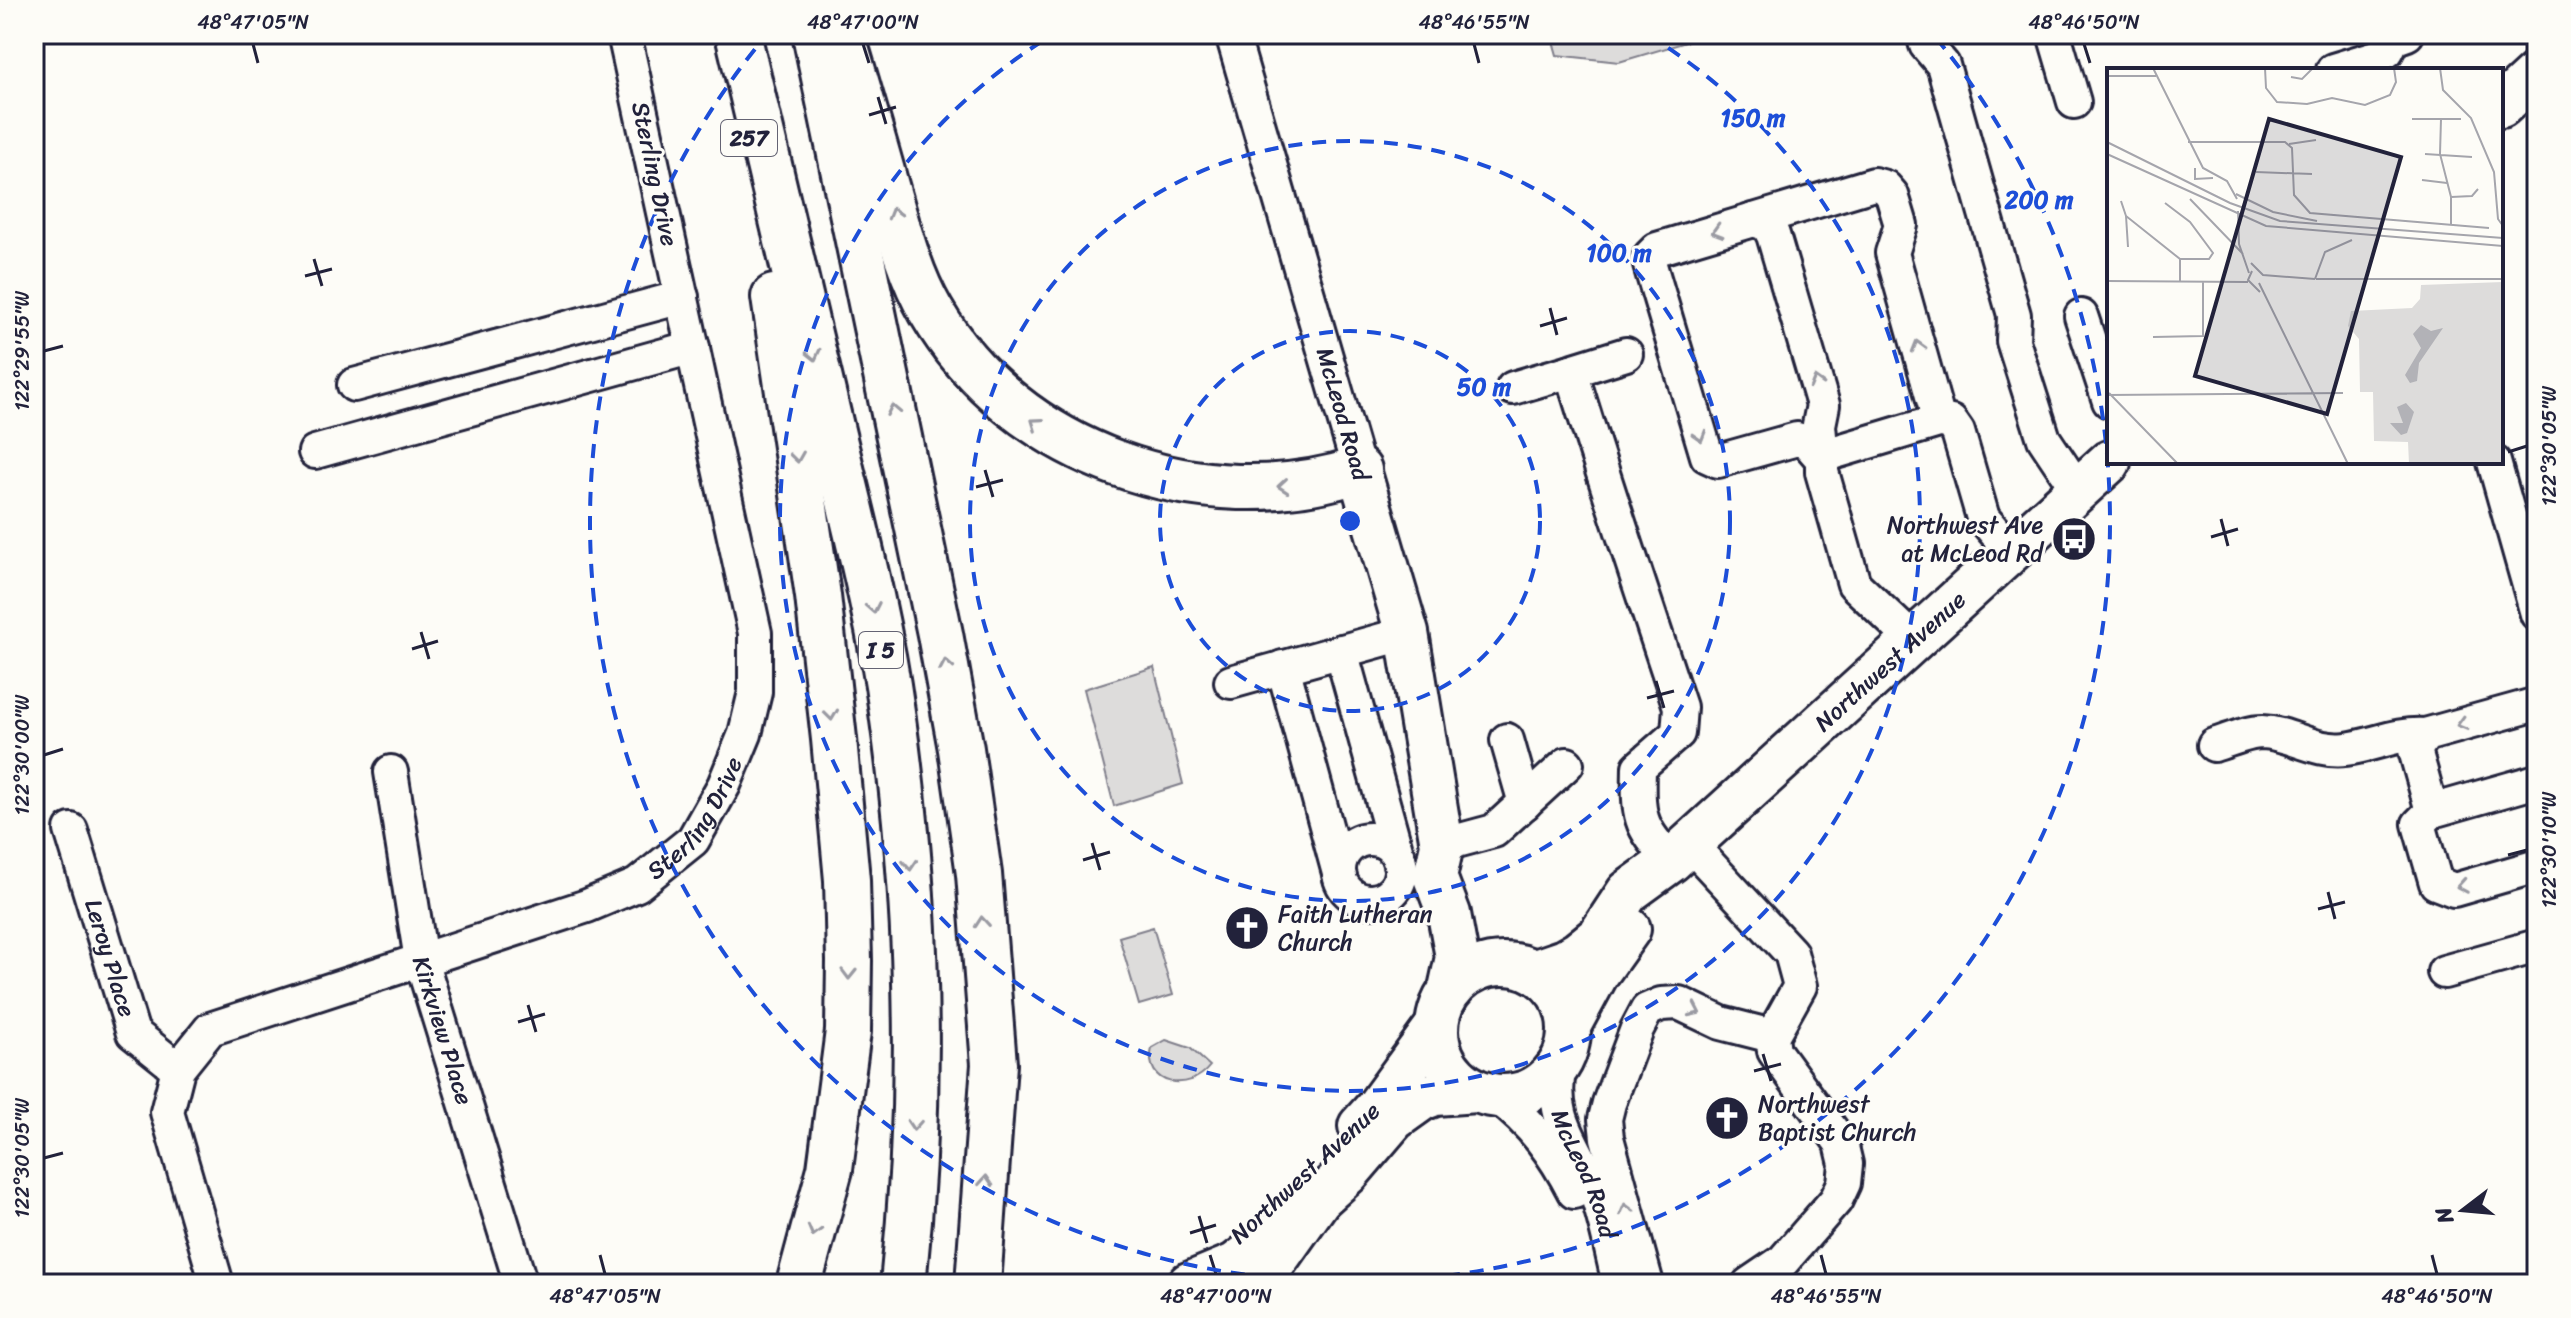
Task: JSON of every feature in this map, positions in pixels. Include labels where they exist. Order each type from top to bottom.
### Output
[{"type":"highway","name":"257","points":[[735,34],[818,596],[847,880],[849,961],[846,1046],[830,1169],[799,1284]]},
{"type":"highway","name":"I 5","points":[[735,34],[867,580],[892,708],[907,831],[917,1003],[918,1060],[904,1282]]},
{"type":"highway","name":"I 5","points":[[815,34],[940,634],[979,874],[994,1064],[980,1272]]},
{"type":"highway","points":[[842,34],[912,270],[930,310],[959,356],[999,396],[1044,429],[1080,449],[1160,477],[1201,484],[1263,488],[1328,480],[1359,470]]},
{"type":"highway","points":[[1258,1284],[1316,1202]]},
{"type":"main road","points":[[2503,104],[2537,73]]},
{"type":"main road","name":"Northwest Avenue","points":[[1527,968],[1564,961],[1599,936],[1628,892],[1680,852],[2107,464]]},
{"type":"main road","name":"McLeod Road","points":[[1359,470],[1407,633],[1442,845],[1435,877],[1449,914],[1457,957],[1443,1008]]},
{"type":"main road","name":"McLeod Road","points":[[1442,845],[1458,871],[1466,900],[1479,925],[1499,951],[1527,968]]},
{"type":"main road","name":"Northwest Avenue","points":[[1564,1046],[1597,974],[1621,938],[1650,905],[1680,852]]},
{"type":"main road","points":[[1495,964],[1527,968],[1550,983],[1566,1008],[1564,1046],[1551,1077],[1536,1088],[1517,1095],[1486,1094],[1465,1085],[1447,1066],[1438,1045],[1443,1008],[1466,975],[1495,964]]},
{"type":"main road","name":"Northwest Avenue","points":[[1195,1281],[1223,1249],[1344,1143],[1379,1105],[1443,1008]]},
{"type":"main road","name":"Northwest Avenue","points":[[1195,1281],[1235,1265],[1316,1202],[1348,1173],[1394,1119],[1422,1099],[1435,1094],[1486,1094]]},
{"type":"street","name":"Sterling Drive","points":[[217,1284],[167,1112],[178,1069],[210,1029],[587,906],[637,885],[693,840],[724,785],[745,734],[755,692],[755,633],[624,34]]},
{"type":"street","name":"McLeod Road","points":[[1232,34],[1359,470]]},
{"type":"street","points":[[1923,34],[1926,45],[1943,65],[2014,315],[2013,341],[2044,439],[2078,490]]},
{"type":"street","points":[[2054,34],[2074,102]]},
{"type":"street","points":[[2338,68],[2397,44]]},
{"type":"street","points":[[1822,459],[1808,443],[1797,439],[1718,461],[1707,456],[1650,265],[1650,256],[1657,249],[1874,184],[1885,187],[1892,195],[1901,225],[1892,253],[1939,421]]},
{"type":"street","points":[[1753,220],[1767,224],[1773,235],[1823,405],[1819,425],[1822,472],[1854,584],[1913,640]]},
{"type":"street","points":[[354,385],[682,297]]},
{"type":"street","points":[[2081,316],[2107,395]]},
{"type":"street","points":[[315,452],[693,347]]},
{"type":"street","points":[[1513,388],[1626,354]]},
{"type":"street","points":[[1571,371],[1613,512],[1626,541],[1680,707],[1678,733],[1639,767],[1638,809],[1651,841],[1680,852],[1791,953],[1800,986],[1772,1036],[1774,1051],[1841,1143],[1846,1164],[1844,1183],[1836,1200],[1783,1261],[1749,1284]]},
{"type":"street","points":[[1822,459],[1832,453],[1939,421],[1951,422],[1958,432],[1983,518],[2011,551]]},
{"type":"street","points":[[2495,464],[2537,614]]},
{"type":"street","points":[[1231,682],[1407,633]]},
{"type":"street","points":[[1283,667],[1340,877],[1352,896],[1373,901],[1392,893],[1398,885],[1400,864],[1341,651]]},
{"type":"street","points":[[2214,745],[2259,732],[2283,736],[2317,748],[2346,749],[2404,733],[2425,735],[2537,704]]},
{"type":"street","points":[[2425,735],[2415,750],[2432,811]]},
{"type":"street","points":[[1507,740],[1525,803]]},
{"type":"street","points":[[1442,845],[1494,831],[1567,764]]},
{"type":"street","name":"Kirkview Place","points":[[391,772],[421,960],[521,1284]]},
{"type":"street","points":[[2537,781],[2432,811],[2419,824],[2436,883],[2454,890],[2537,866]]},
{"type":"street","name":"Leroy Place","points":[[71,830],[133,1033],[178,1069]]},
{"type":"street","points":[[1340,877],[1341,859],[1346,851],[1362,840],[1372,839],[1390,847],[1400,864]]},
{"type":"street","points":[[2444,972],[2537,946]]},
{"type":"street","points":[[1647,1284],[1607,1138],[1605,1119],[1637,1029],[1647,1010],[1661,1004],[1679,1003],[1721,1023],[1772,1036]]},
{"type":"street","name":"McLeod Road","points":[[1564,1046],[1556,1083],[1560,1120],[1584,1163],[1597,1197],[1619,1284]]},
{"type":"street","name":"McLeod Road","points":[[1486,1094],[1518,1113],[1539,1133],[1561,1166],[1577,1199],[1604,1284]]},
{"type":"shaded area","points":[[1551,34],[1703,34],[1700,38],[1619,62],[1557,55]]},
{"type":"shaded area","points":[[1154,667],[1183,784],[1114,806],[1084,689]]},
{"type":"shaded area","points":[[1153,927],[1173,995],[1139,1005],[1119,937]]},
{"type":"shaded area","points":[[1166,1040],[1190,1048],[1210,1066],[1191,1080],[1180,1082],[1161,1078],[1154,1071],[1151,1061],[1152,1048]]},
{"type":"place","name":"Northwest Ave at McLeod Rd","points":[[2074,539]]},
{"type":"place","name":"Faith Lutheran Church","points":[[1247,928]]},
{"type":"place","name":"Northwest Baptist Church","points":[[1727,1118]]}]
